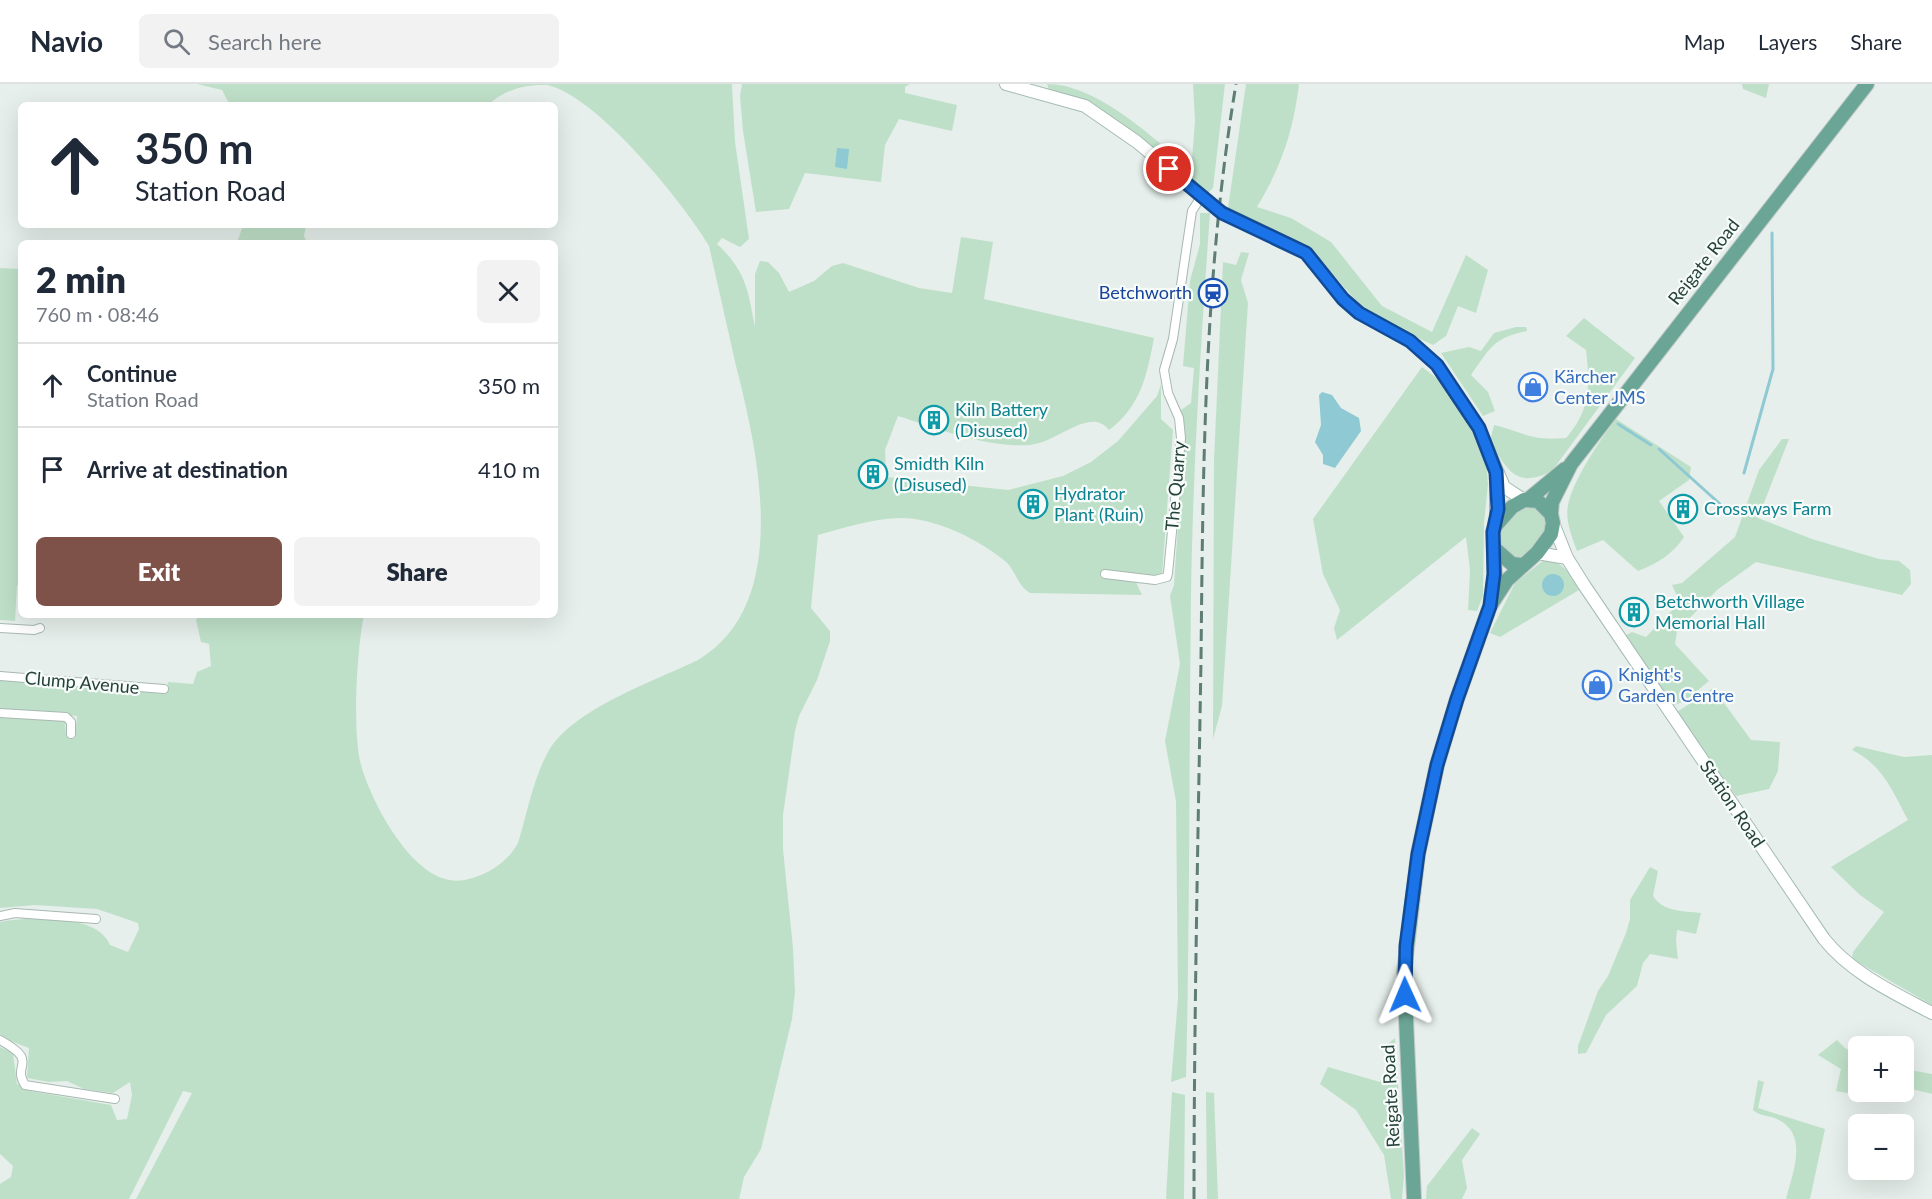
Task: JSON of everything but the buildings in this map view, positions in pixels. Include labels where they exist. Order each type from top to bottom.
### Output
[{"type":"main road","points":[[1006,84],[1085,106],[1137,142],[1201,197],[1229,217],[1287,241],[1306,253],[1343,299],[1359,313],[1410,341],[1437,365],[1479,428],[1504,487],[1527,499],[1538,501],[1552,518],[1551,534],[1537,553],[1523,565],[1512,564],[1494,548],[1496,472]]},
{"type":"main road","name":"Reigate Road","points":[[1552,518],[1552,502],[1571,464],[1867,84]]},
{"type":"main road","name":"Reigate Road","points":[[1527,499],[1571,464]]},
{"type":"main road","points":[[1496,525],[1512,507],[1527,499]]},
{"type":"main road","name":"Station Road","points":[[1552,518],[1568,558],[1618,637],[1824,939],[1858,971],[1932,1013]]},
{"type":"main road","name":"Reigate Road","points":[[1414,1199],[1407,1082],[1406,946],[1418,854],[1437,765],[1457,699],[1490,606],[1494,548]]},
{"type":"main road","points":[[1537,553],[1568,558]]},
{"type":"main road","name":"Reigate Road","points":[[1490,606],[1507,580],[1523,565]]},
{"type":"street","name":"The Quarry","points":[[1106,574],[1155,580],[1167,577],[1181,438],[1179,418],[1168,393],[1164,370],[1175,329],[1192,211],[1201,197]]},
{"type":"street","points":[[0,628],[34,630],[40,628]]},
{"type":"street","name":"Clump Avenue","points":[[0,676],[164,689]]},
{"type":"street","points":[[0,713],[66,717],[71,722],[71,734]]},
{"type":"street","points":[[0,916],[15,912],[96,919]]},
{"type":"street","points":[[0,1040],[19,1051],[24,1058],[22,1080],[25,1085],[115,1099]]},
{"type":"green space","points":[[197,84],[732,84],[735,142],[749,239],[740,247],[722,238],[717,244],[740,272],[755,327],[755,274],[760,261],[768,262],[779,273],[789,292],[814,281],[832,266],[843,263],[919,288],[952,293],[961,237],[993,242],[984,299],[1154,338],[1149,365],[1141,389],[1129,411],[1109,430],[1101,424],[1083,423],[1041,443],[996,444],[898,416],[885,450],[886,477],[1008,490],[1063,476],[1091,462],[1118,441],[1157,396],[1161,384],[1161,419],[1173,430],[1162,575],[1136,582],[1142,595],[1030,593],[1022,586],[1009,565],[994,553],[969,537],[927,521],[899,518],[878,520],[818,535],[811,608],[830,631],[830,641],[817,680],[799,716],[783,815],[783,849],[795,992],[792,1019],[761,1149],[744,1177],[739,1199],[136,1199],[192,1093],[183,1091],[129,1199],[0,1199],[0,1184],[11,1177],[13,1166],[0,1154],[0,1047],[13,1053],[17,1084],[30,1091],[111,1105],[117,1120],[127,1119],[132,1095],[130,1082],[113,1093],[84,1089],[67,1081],[49,1082],[27,1078],[29,1048],[3,1038],[0,1034],[0,922],[44,919],[77,922],[103,935],[110,945],[128,952],[139,929],[138,923],[97,909],[35,905],[0,908],[0,716],[61,719],[65,722],[66,736],[75,738],[77,716],[0,710],[0,680],[166,694],[168,682],[193,684],[197,672],[211,666],[209,644],[201,642],[196,620],[198,618],[364,618],[359,648],[356,712],[358,750],[366,780],[394,834],[420,865],[435,875],[450,880],[462,880],[492,870],[515,848],[538,774],[548,752],[560,737],[576,722],[616,698],[698,660],[728,635],[747,603],[758,565],[761,524],[759,482],[753,440],[709,246],[660,179],[613,129],[567,93],[547,85],[515,89],[492,102],[228,102],[222,90]]},
{"type":"green space","points":[[742,84],[910,84],[905,87],[905,93],[957,105],[952,131],[899,119],[885,145],[881,182],[805,173],[789,209],[756,212],[743,131],[740,96]]},
{"type":"green space","points":[[1047,84],[1065,86],[1101,101],[1136,124],[1182,162],[1192,160],[1195,121],[1193,84],[1225,84],[1213,188],[1205,196],[1139,139],[1050,92]]},
{"type":"green space","points":[[1246,84],[1299,84],[1285,148],[1257,207],[1291,218],[1331,242],[1382,306],[1432,332],[1466,255],[1488,270],[1476,313],[1458,306],[1446,336],[1433,345],[1382,321],[1360,305],[1312,251],[1258,222],[1236,216],[1228,208]]},
{"type":"green space","points":[[1742,84],[1769,84],[1766,98],[1743,89]]},
{"type":"green space","points":[[1200,213],[1210,213],[1192,545],[1186,1077],[1171,1082],[1178,998],[1176,801],[1165,741],[1180,664],[1170,596],[1174,585],[1184,435],[1181,410],[1191,403],[1194,368],[1183,366],[1190,281],[1200,244]]},
{"type":"green space","points":[[242,228],[305,228],[306,240],[238,240]]},
{"type":"green space","points":[[1241,252],[1249,253],[1241,280],[1248,303],[1222,706],[1213,739],[1214,460],[1223,262],[1236,265]]},
{"type":"green space","points":[[0,268],[18,269],[18,586],[15,621],[0,620]]},
{"type":"green space","points":[[1584,318],[1635,358],[1552,471],[1530,478],[1521,477],[1508,468],[1490,441],[1494,425],[1528,436],[1566,438],[1584,407],[1588,375],[1586,350],[1566,336]]},
{"type":"green space","points":[[1516,327],[1526,327],[1527,331],[1499,341],[1471,375],[1488,392],[1495,411],[1483,416],[1441,353],[1469,347],[1481,351],[1494,333]]},
{"type":"green space","points":[[1422,367],[1448,387],[1486,458],[1488,484],[1484,523],[1483,596],[1477,611],[1468,610],[1470,570],[1466,537],[1337,640],[1334,628],[1340,610],[1323,574],[1313,519]]},
{"type":"green space","points":[[1616,419],[1691,467],[1689,480],[1659,501],[1684,537],[1664,557],[1638,571],[1603,540],[1577,551],[1568,523],[1568,505],[1575,485],[1595,448]]},
{"type":"green space","points":[[1782,439],[1789,439],[1758,518],[1812,539],[1879,559],[1899,561],[1910,570],[1911,584],[1902,595],[1756,562],[1717,590],[1677,631],[1675,644],[1709,681],[1685,701],[1672,706],[1623,637],[1632,632],[1646,637],[1680,602],[1672,585],[1682,583],[1735,537],[1759,470]]},
{"type":"green space","points":[[1535,505],[1546,523],[1542,537],[1534,549],[1525,555],[1515,557],[1507,555],[1501,549],[1499,541],[1502,530],[1516,512],[1524,507]]},
{"type":"green space","points":[[1544,560],[1561,565],[1569,573],[1579,590],[1500,637],[1490,633],[1515,583]]},
{"type":"green space","points":[[1713,688],[1751,740],[1780,742],[1778,771],[1769,789],[1736,796],[1677,712]]},
{"type":"green space","points":[[1856,746],[1904,757],[1932,755],[1932,1005],[1852,959],[1853,952],[1884,912],[1860,895],[1831,867],[1908,820],[1879,771],[1863,756],[1852,750]]},
{"type":"green space","points":[[1650,867],[1658,871],[1653,896],[1657,901],[1674,910],[1701,913],[1696,934],[1677,930],[1678,959],[1650,954],[1643,963],[1637,986],[1606,1015],[1586,1053],[1578,1054],[1578,1046],[1598,991],[1608,976],[1626,933],[1630,919],[1630,900]]},
{"type":"green space","points":[[1395,1038],[1404,1176],[1402,1199],[1391,1199],[1384,1155],[1356,1110],[1320,1084],[1328,1067],[1380,1082],[1388,1068],[1389,1043]]},
{"type":"green space","points":[[1837,1040],[1848,1050],[1848,1093],[1836,1091],[1841,1069],[1818,1055]]},
{"type":"green space","points":[[1914,1071],[1932,1074],[1932,1094],[1914,1090]]},
{"type":"green space","points":[[1758,1080],[1764,1082],[1758,1108],[1825,1129],[1810,1199],[1786,1199],[1796,1156],[1794,1136],[1788,1127],[1776,1118],[1759,1114],[1753,1110]]},
{"type":"green space","points":[[1172,1092],[1185,1095],[1184,1199],[1166,1199]]},
{"type":"green space","points":[[1206,1092],[1214,1093],[1218,1199],[1207,1199]]},
{"type":"green space","points":[[1472,1128],[1480,1134],[1462,1160],[1467,1188],[1462,1199],[1426,1199],[1427,1186]]},
{"type":"water","points":[[837,148],[849,149],[847,169],[835,167]]},
{"type":"water","points":[[1322,392],[1332,395],[1341,408],[1359,418],[1361,431],[1335,468],[1323,464],[1323,455],[1315,442],[1321,425],[1319,395]]},
{"type":"water","points":[[1553,574],[1561,577],[1564,585],[1561,593],[1553,596],[1545,593],[1542,585],[1545,577]]},
{"type":"waterway","points":[[1744,473],[1773,369],[1772,233]]},
{"type":"waterway","points":[[1618,424],[1651,445]]},
{"type":"waterway","points":[[1659,449],[1720,504]]},
{"type":"railway","points":[[1194,1199],[1195,997],[1207,371],[1217,227],[1236,84]]},
{"type":"place","name":"Betchworth","points":[[1213,293]]},
{"type":"place","name":"Kärcher Center JMS","points":[[1533,387]]},
{"type":"place","name":"Kiln Battery (Disused)","points":[[934,420]]},
{"type":"place","name":"Smidth Kiln (Disused)","points":[[873,474]]},
{"type":"place","name":"Hydrator Plant (Ruin)","points":[[1033,504]]},
{"type":"place","name":"Crossways Farm","points":[[1683,509]]},
{"type":"place","name":"Betchworth Village Memorial Hall","points":[[1634,612]]},
{"type":"place","name":"Knight's Garden Centre","points":[[1597,685]]},
{"type":"route","points":[[1169,169],[1222,213],[1287,241],[1306,253],[1327,276],[1343,299],[1359,313],[1384,329],[1410,341],[1437,365],[1479,428],[1496,472],[1498,509],[1493,532],[1494,574],[1490,606],[1457,699],[1437,765],[1418,854],[1406,946],[1405,995]]}]
